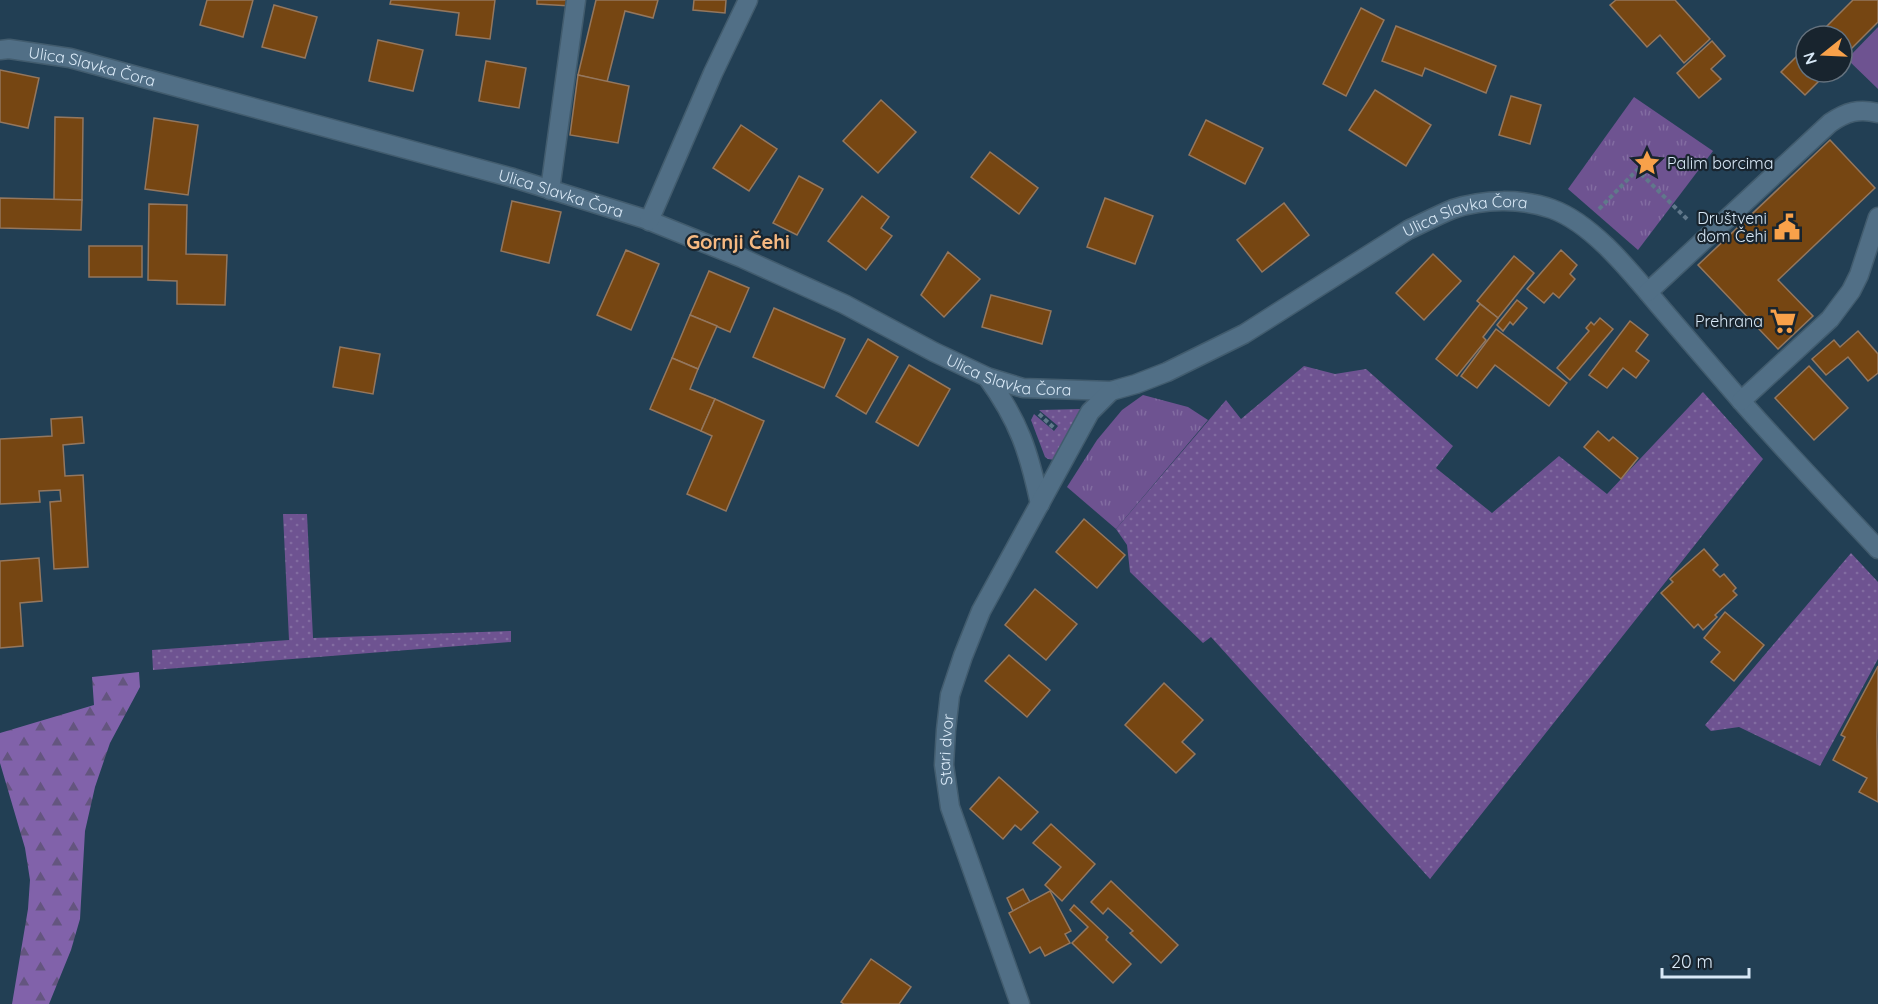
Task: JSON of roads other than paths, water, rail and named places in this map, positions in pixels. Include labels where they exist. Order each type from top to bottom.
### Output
[{"type":"street","points":[[550,190],[576,0]]},
{"type":"street","points":[[649,221],[713,73],[748,0]]},
{"type":"street","name":"Ulica Slavka Čora","points":[[0,50],[9,49],[70,58],[501,175],[649,221],[742,258],[844,304],[934,352],[987,377],[1023,388],[1111,391],[1167,372],[1244,334],[1408,230],[1454,209],[1494,202],[1520,202],[1554,210],[1582,226],[1626,266],[1741,401],[1878,549]]},
{"type":"street","points":[[1648,292],[1830,123],[1843,114],[1859,110],[1878,113]]},
{"type":"street","points":[[1741,401],[1830,319],[1851,291],[1859,275],[1878,217]]},
{"type":"street","points":[[987,377],[1016,422],[1025,446],[1040,504]]},
{"type":"street","name":"Stari dvor","points":[[1020,1004],[950,807],[944,765],[945,730],[950,695],[978,620],[1090,411],[1111,391]]},
{"type":"place","name":"Palim borcima","points":[[1647,163]]},
{"type":"place","name":"Društveni dom Čehi","points":[[1787,227]]},
{"type":"place","name":"Prehrana","points":[[1783,321]]},
{"type":"district","name":"Gornji Čehi","points":[[738,242]]}]
